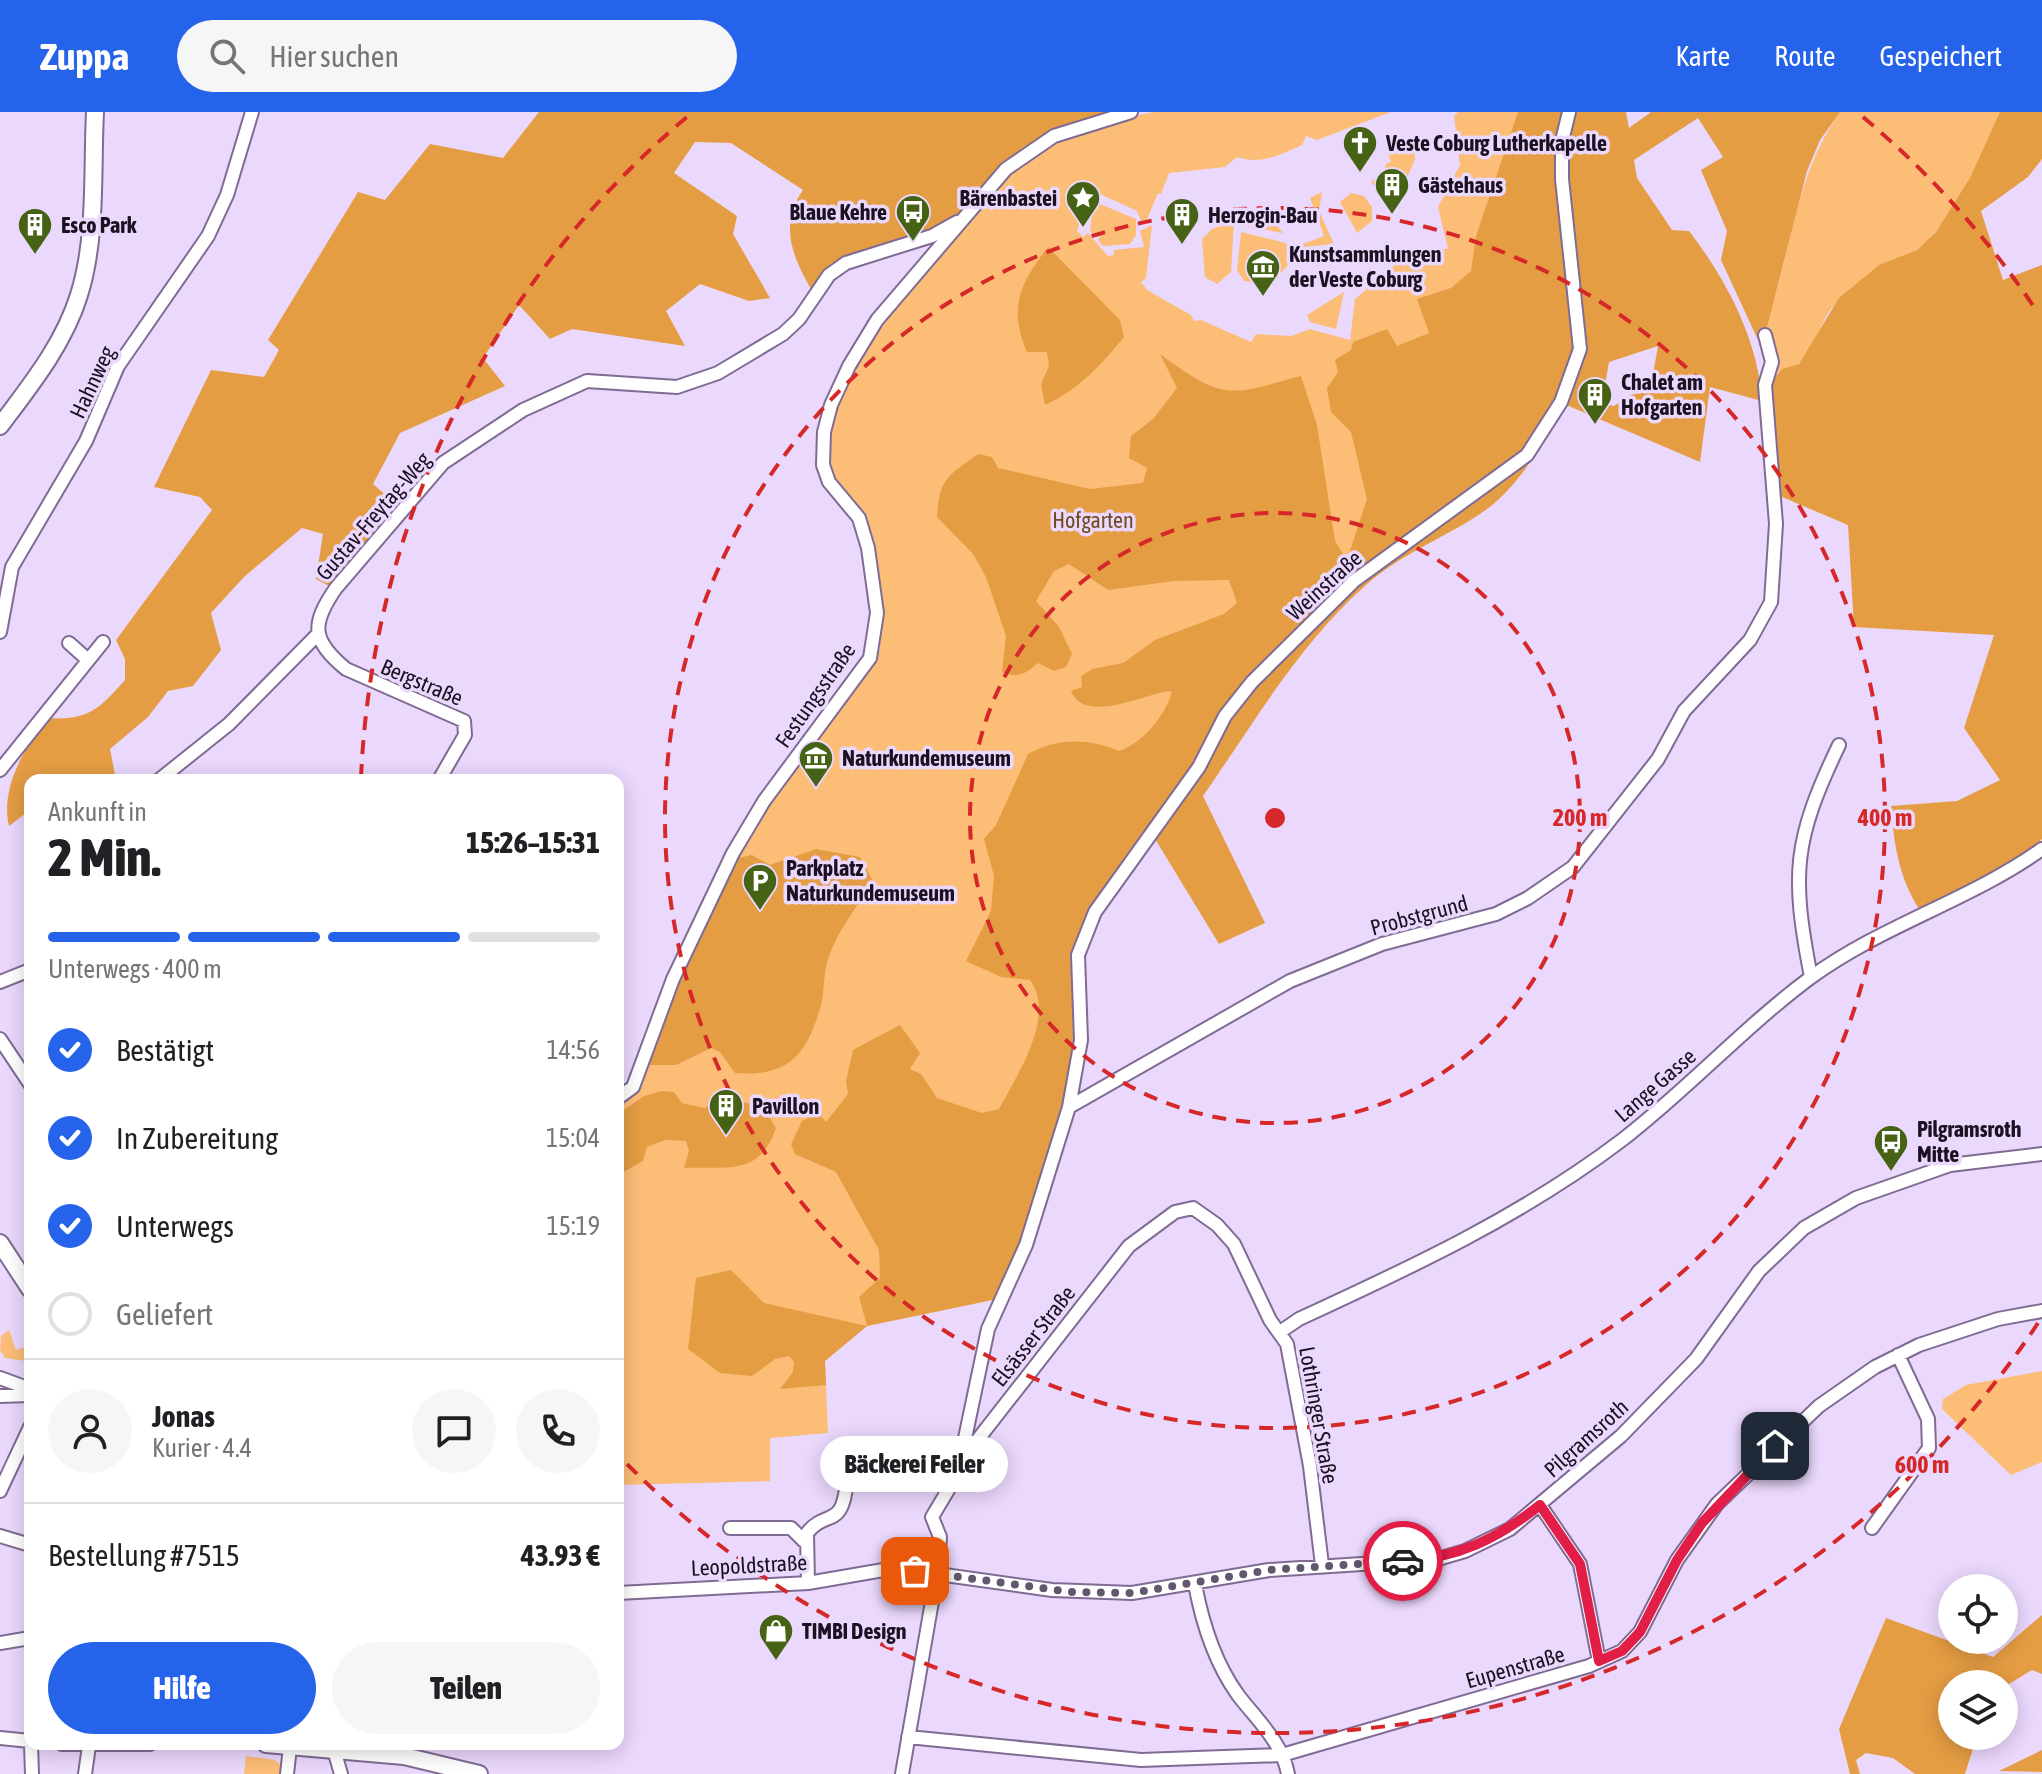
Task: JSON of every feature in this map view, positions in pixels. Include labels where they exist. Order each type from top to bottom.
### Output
[{"type":"street","points":[[0,425],[64,331],[79,295],[88,247],[95,112]]},
{"type":"street","name":"Hahnweg","points":[[0,632],[12,567],[86,441],[118,366],[208,236],[227,195],[252,112]]},
{"type":"street","name":"Gustav-Freytag-Weg","points":[[926,267],[961,219],[1006,169],[1031,149],[1054,136],[1131,112]]},
{"type":"street","name":"Weinstraße","points":[[1069,1107],[1081,1040],[1076,973],[1084,935],[1113,882],[1199,767],[1225,716],[1252,682],[1354,581],[1527,455],[1561,402],[1580,349],[1562,179],[1562,141],[1569,112]]},
{"type":"street","name":"Gustav-Freytag-Weg","points":[[166,774],[229,724],[318,634],[321,610],[336,588],[443,463],[461,449],[572,385],[598,380],[677,387],[718,373],[764,349],[783,334],[799,319],[833,271],[846,263],[932,236],[961,219]]},
{"type":"street","points":[[910,244],[921,252],[926,267]]},
{"type":"street","name":"Festungsstraße","points":[[624,1094],[633,1087],[673,979],[741,839],[764,801],[870,658],[877,613],[868,548],[855,511],[826,477],[824,432],[831,405],[870,332],[926,267]]},
{"type":"street","name":"Probstgrund","points":[[1069,1107],[1290,981],[1382,944],[1496,914],[1528,898],[1573,867],[1658,759],[1684,711],[1750,640],[1771,602],[1776,524],[1765,385],[1772,362],[1765,335]]},
{"type":"street","name":"Bergstraße","points":[[318,634],[330,655],[346,669],[464,721],[465,735],[442,774]]},
{"type":"street","points":[[0,770],[103,642]]},
{"type":"street","points":[[69,643],[88,660]]},
{"type":"street","points":[[1811,977],[1799,912],[1800,846],[1812,806],[1839,745]]},
{"type":"street","name":"Lange Gasse","points":[[1280,1332],[1299,1319],[1443,1253],[1542,1195],[1650,1118],[1811,977],[1868,941],[1990,883],[2042,849]]},
{"type":"street","points":[[0,982],[24,972]]},
{"type":"street","points":[[0,1039],[24,1075]]},
{"type":"street","points":[[964,1460],[964,1443],[988,1329],[1026,1245],[1069,1107]]},
{"type":"street","name":"Pilgramsroth","points":[[936,1574],[1089,1593],[1132,1593],[1269,1570],[1438,1559],[1492,1539],[1540,1505],[1666,1393],[1716,1333],[1759,1271],[1804,1228],[1856,1198],[1950,1165],[2042,1154]]},
{"type":"street","name":"Lothringer Straße","points":[[1193,1208],[1217,1225],[1234,1244],[1270,1320],[1287,1344],[1302,1418],[1322,1565]]},
{"type":"street","name":"Elsässer Straße","points":[[936,1574],[940,1537],[932,1517],[964,1460],[1129,1246],[1166,1218],[1193,1208]]},
{"type":"street","points":[[0,1243],[24,1280]]},
{"type":"street","name":"Eupenstraße","points":[[908,1737],[1141,1760],[1282,1755],[1594,1664],[1622,1651],[1640,1632],[1677,1560],[1702,1523],[1733,1486],[1819,1406],[1846,1385],[1898,1355],[1958,1331],[2042,1311]]},
{"type":"street","points":[[1872,1528],[1929,1448],[1928,1419],[1898,1355]]},
{"type":"street","points":[[0,1378],[24,1389]]},
{"type":"street","points":[[0,1396],[24,1393]]},
{"type":"street","points":[[0,1491],[4,1468],[24,1436]]},
{"type":"street","points":[[808,1583],[804,1541],[809,1529],[839,1513],[845,1501],[847,1481]]},
{"type":"street","points":[[1540,1505],[1580,1564],[1594,1664]]},
{"type":"street","points":[[730,1528],[791,1528],[804,1541]]},
{"type":"street","points":[[0,1536],[24,1543]]},
{"type":"street","name":"Leopoldstraße","points":[[624,1593],[808,1583],[882,1569],[936,1574]]},
{"type":"street","points":[[902,1774],[936,1574]]},
{"type":"street","points":[[1195,1584],[1219,1660],[1238,1694],[1282,1755],[1288,1774]]},
{"type":"street","points":[[0,1643],[24,1639]]},
{"type":"street","points":[[0,1738],[24,1742]]},
{"type":"street","points":[[31,1750],[32,1774]]},
{"type":"street","points":[[85,1774],[88,1750]]},
{"type":"street","points":[[287,1774],[290,1750]]},
{"type":"street","points":[[327,1750],[341,1774]]},
{"type":"street","points":[[337,1750],[472,1772]]},
{"type":"green space","points":[[539,112],[1114,112],[1051,133],[1024,148],[998,171],[952,223],[834,264],[811,289],[798,264],[790,228],[791,215],[803,190],[731,143],[695,142],[674,173],[737,216],[733,234],[770,298],[749,301],[700,284],[666,311],[685,346],[572,329],[550,339],[519,305],[483,358],[505,386],[400,433],[373,484],[396,504],[329,586],[316,579],[323,534],[302,528],[244,577],[211,613],[221,650],[193,686],[168,691],[148,717],[110,749],[115,774],[24,774],[24,815],[9,826],[7,812],[11,783],[30,742],[47,718],[73,717],[92,711],[125,680],[125,659],[116,640],[212,510],[200,497],[154,487],[211,370],[264,377],[279,350],[268,340],[358,192],[385,200],[430,144],[503,158]]},
{"type":"green space","name":"Hofgarten","points":[[1153,112],[1391,112],[1317,140],[1306,136],[1302,145],[1270,158],[1254,160],[1237,157],[1225,167],[1169,173],[1146,222],[1141,221],[1137,211],[1100,194],[1094,195],[1085,224],[1080,223],[1077,231],[1083,237],[1088,233],[1108,256],[1114,255],[1114,250],[1144,247],[1140,231],[1152,225],[1146,278],[1141,282],[1147,290],[1191,315],[1194,321],[1201,320],[1251,342],[1256,334],[1291,336],[1310,329],[1350,340],[1355,299],[1412,250],[1448,249],[1438,207],[1460,165],[1454,116],[1458,112],[1566,112],[1353,578],[1094,909],[1029,1212],[997,1299],[867,1326],[825,1361],[828,1433],[770,1438],[770,1481],[624,1485],[624,1099],[642,1084],[677,981],[716,894],[755,822],[864,677],[880,649],[881,608],[868,526],[830,476],[827,467],[826,439],[833,408],[848,376],[890,314],[995,190],[1043,147],[1068,134]]},
{"type":"green space","points":[[1518,112],[1626,112],[1629,128],[1651,112],[1840,112],[1820,140],[1807,171],[1765,335],[1758,340],[1721,260],[1727,231],[1701,170],[1723,157],[1698,118],[1634,160],[1637,178],[1672,230],[1689,231],[1727,290],[1754,355],[1762,401],[1710,387],[1700,462],[1564,404],[1528,465],[1494,504],[1393,564],[1342,608],[1278,685],[1203,796],[1265,923],[1219,944],[1149,829],[1081,935],[1078,1023],[1069,1085],[1017,1250],[997,1299],[867,1326],[859,1297],[880,1278],[879,1250],[836,1172],[795,1154],[791,1144],[802,1121],[818,1113],[826,1122],[848,1094],[846,1081],[853,1050],[900,1025],[920,1053],[910,1069],[921,1074],[937,1098],[982,1113],[999,1109],[1031,1046],[1039,1011],[1037,995],[1030,980],[1001,977],[966,961],[991,911],[994,876],[984,839],[996,825],[1028,754],[1050,745],[1073,742],[1096,744],[1119,751],[1145,735],[1165,709],[1172,691],[1103,707],[1089,706],[1078,701],[1071,691],[1082,687],[1081,676],[1092,669],[1123,663],[1155,640],[1224,614],[1237,603],[1229,580],[1174,581],[1108,590],[1069,564],[1054,571],[1036,601],[1059,627],[1072,654],[1066,667],[1054,671],[1038,663],[1021,674],[1002,672],[1006,636],[986,577],[973,554],[937,517],[940,494],[947,479],[978,454],[992,457],[998,468],[1090,489],[1143,483],[1147,468],[1129,458],[1131,436],[1153,419],[1177,388],[1160,354],[1199,380],[1227,390],[1257,388],[1301,376],[1317,425],[1335,541],[1347,560],[1367,499],[1351,432],[1331,412],[1327,388],[1338,372],[1335,360],[1351,350],[1353,342],[1387,329],[1397,346],[1429,333],[1417,299],[1451,288],[1471,271],[1476,236]],"holes":[[[1658,346],[1650,391],[1630,395],[1614,406],[1602,403],[1609,362]]]},
{"type":"green space","points":[[1840,112],[2000,112],[1967,185],[1945,221],[1909,256],[1842,298],[1828,313],[1804,359],[1776,374],[1776,347],[1765,335],[1768,318],[1804,186],[1825,136]]},
{"type":"green space","points":[[2000,112],[2042,112],[2042,159],[2028,177],[1981,211],[2003,280],[2042,265],[2042,839],[2018,861],[1921,912],[1907,887],[1899,861],[1891,806],[1957,801],[2000,780],[1964,728],[1994,635],[1854,627],[1848,525],[1775,494],[1767,386],[1782,369],[1799,364],[1839,298],[1879,265],[1917,250],[1936,232],[1970,178]]},
{"type":"green space","points":[[1403,142],[1413,144],[1415,159],[1402,190],[1398,189],[1388,204],[1371,182],[1384,173],[1386,164],[1391,162],[1387,150]]},
{"type":"green space","points":[[1322,192],[1319,211],[1334,244],[1304,247],[1303,244],[1324,236],[1310,198]]},
{"type":"green space","points":[[1351,193],[1364,196],[1372,207],[1372,221],[1357,233],[1340,202]]},
{"type":"green space","points":[[1100,204],[1136,219],[1136,235],[1130,244],[1103,246],[1098,240],[1100,236],[1095,237],[1090,231],[1093,206]]},
{"type":"green space","points":[[1261,217],[1275,223],[1283,233],[1239,225],[1240,220]]},
{"type":"green space","points":[[1234,221],[1231,272],[1217,284],[1205,277],[1202,239],[1212,229]]},
{"type":"green space","points":[[1241,232],[1286,243],[1293,250],[1282,272],[1261,282],[1244,281],[1237,270]]},
{"type":"green space","points":[[1048,247],[1120,320],[1124,337],[1088,376],[1045,405],[1041,384],[1049,366],[1047,352],[1027,352],[1018,322],[1018,309],[1024,284]]},
{"type":"green space","points":[[1344,292],[1336,329],[1310,322],[1307,315]]},
{"type":"green space","points":[[816,849],[860,857],[873,881],[833,946],[816,1022],[802,1050],[782,1066],[754,1073],[735,1073],[720,1052],[711,1048],[676,1065],[649,1065],[677,981],[734,859],[752,855],[770,865]]},
{"type":"green space","points":[[662,1091],[674,1092],[682,1103],[705,1108],[718,1099],[761,1105],[776,1128],[761,1155],[740,1166],[684,1168],[689,1151],[686,1141],[665,1140],[647,1147],[643,1161],[624,1172],[624,1110],[644,1096]]},
{"type":"green space","points":[[731,1270],[764,1303],[867,1326],[825,1361],[826,1385],[780,1389],[793,1372],[794,1362],[789,1356],[775,1359],[752,1376],[720,1373],[688,1349],[696,1278]]},
{"type":"green space","points":[[9,1330],[16,1350],[24,1348],[24,1361],[5,1358],[0,1350],[1,1336]]},
{"type":"green space","points":[[2042,1371],[2042,1462],[2011,1475],[1942,1409],[1943,1399],[1966,1385]]},
{"type":"green space","points":[[2042,1615],[2042,1674],[2032,1670],[2018,1678],[2018,1670],[1938,1670],[1938,1750],[1973,1750],[1965,1774],[1915,1774],[1893,1758],[1866,1753],[1856,1760],[1860,1774],[1850,1774],[1839,1729],[1886,1618],[1938,1637],[1938,1654],[1985,1654],[1993,1657],[1996,1654],[2018,1654],[2018,1636]]},
{"type":"green space","points":[[2042,1750],[2042,1772],[1999,1771]]},
{"type":"green space","points":[[246,1756],[275,1760],[283,1767],[282,1774],[244,1774]]},
{"type":"way so far","points":[[915,1571],[1071,1592],[1132,1593],[1269,1570],[1403,1561]]},
{"type":"place","name":"Veste Coburg Lutherkapelle","points":[[1360,174]]},
{"type":"place","name":"Gästehaus","points":[[1392,216]]},
{"type":"place","name":"Bärenbastei","points":[[1083,229]]},
{"type":"place","name":"Blaue Kehre","points":[[913,243]]},
{"type":"place","name":"Herzogin-Bau","points":[[1182,246]]},
{"type":"place","name":"Esco Park","points":[[35,256]]},
{"type":"place","name":"Kunstsammlungen der Veste Coburg","points":[[1263,298]]},
{"type":"place","name":"Chalet am Hofgarten","points":[[1595,426]]},
{"type":"place","name":"Naturkundemuseum","points":[[816,789]]},
{"type":"place","name":"Parkplatz Naturkundemuseum","points":[[760,912]]},
{"type":"place","name":"Pavillon","points":[[726,1137]]},
{"type":"place","name":"Pilgramsroth Mitte","points":[[1891,1173]]},
{"type":"place","name":"Bäckerei Feiler","points":[[915,1571]]},
{"type":"place","name":"TIMBI Design","points":[[776,1662]]},
{"type":"route","points":[[1403,1561],[1438,1559],[1465,1551],[1510,1529],[1540,1505],[1573,1549],[1580,1564],[1599,1661],[1622,1651],[1640,1632],[1677,1560],[1702,1523],[1733,1486],[1775,1446]]}]
